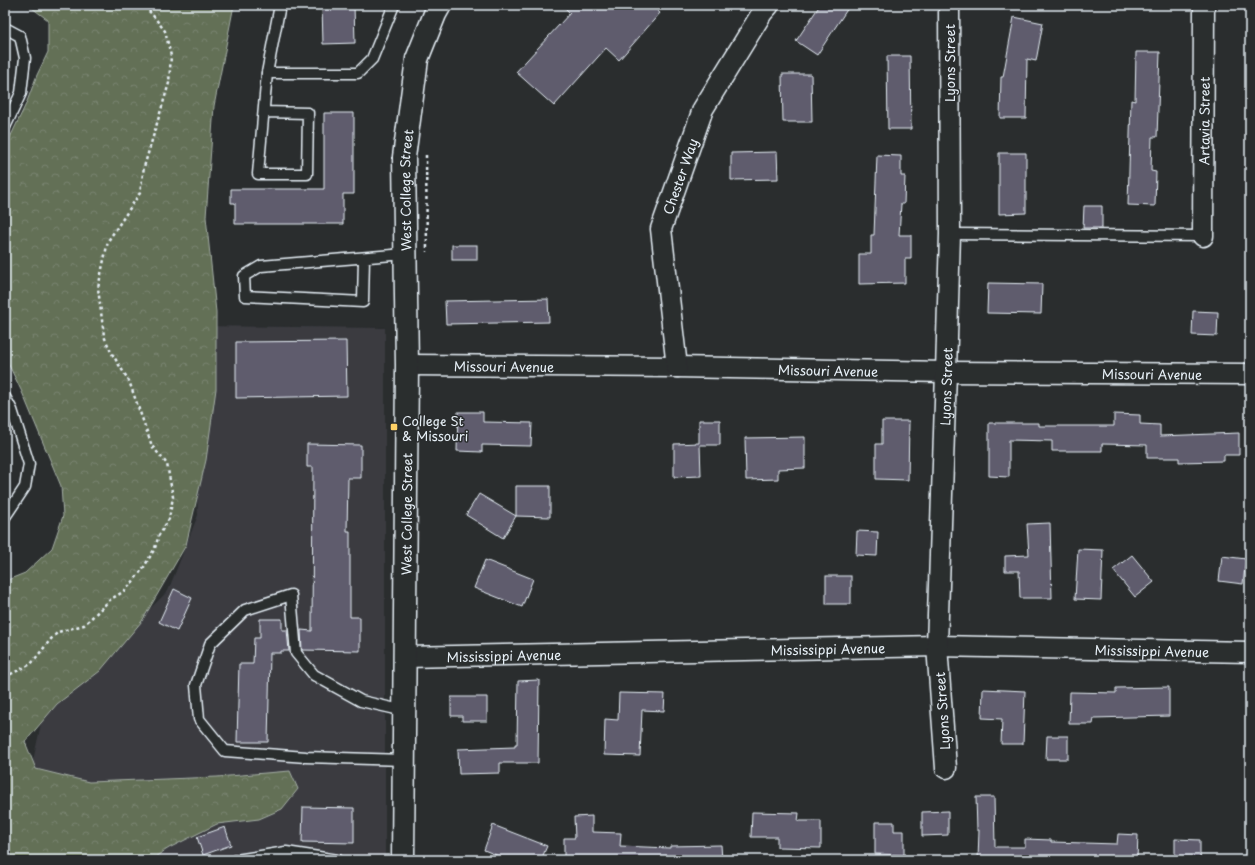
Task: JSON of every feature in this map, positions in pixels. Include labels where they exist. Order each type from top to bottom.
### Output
[{"type":"street","name":"West College Street","points":[[404,860],[407,365],[404,157],[417,59],[440,5]]},
{"type":"street","name":"Chester Way","points":[[677,367],[661,229],[703,109],[762,13],[769,5]]},
{"type":"street","name":"Lyons Street","points":[[946,768],[937,646],[950,234],[949,5]]},
{"type":"street","name":"Artavia Street","points":[[1203,236],[1204,5]]},
{"type":"street","name":"Missouri Avenue","points":[[407,365],[677,367],[946,372],[1250,374]]},
{"type":"street","name":"Mississippi Avenue","points":[[405,657],[937,646],[1250,652]]},
{"type":"lane","points":[[264,112],[308,113],[307,174],[258,174],[267,73],[280,5]]},
{"type":"lane","points":[[267,73],[358,73],[372,59],[394,5]]},
{"type":"lane","points":[[5,28],[20,36],[25,58],[21,93],[5,128]]},
{"type":"lane","points":[[950,234],[1203,236]]},
{"type":"lane","points":[[364,258],[363,302],[245,296],[244,276],[262,266],[405,254]]},
{"type":"lane","points":[[5,397],[12,410],[29,464],[25,487],[5,517]]},
{"type":"lane","points":[[404,760],[306,757],[225,752],[199,718],[196,685],[210,644],[245,610],[291,595],[296,653],[314,674],[361,701],[405,711]]},
{"type":"lane","points":[[236,860],[286,852],[338,860]]},
{"type":"path","points":[[5,677],[31,664],[58,632],[84,625],[111,599],[123,592],[144,567],[169,518],[173,497],[167,464],[152,446],[129,381],[104,336],[98,288],[108,241],[140,193],[144,167],[169,84],[171,56],[165,32],[151,13],[142,5]]},
{"type":"shaded area","points":[[190,326],[385,328],[385,860],[22,860],[29,780],[43,714],[168,591],[198,515]]},
{"type":"green space","points":[[28,5],[234,5],[214,106],[206,217],[216,312],[216,389],[206,460],[186,545],[142,621],[100,671],[57,704],[25,742],[36,769],[89,782],[217,777],[290,771],[298,789],[282,809],[259,819],[217,824],[169,848],[150,860],[5,860],[5,581],[25,573],[52,548],[63,516],[61,486],[22,392],[5,357],[5,148],[48,52],[48,20]]},
{"type":"building","points":[[322,5],[354,5],[355,43],[323,44]]},
{"type":"building","points":[[562,5],[651,5],[660,13],[619,60],[606,48],[554,106],[516,72],[570,13]]},
{"type":"building","points":[[820,5],[850,5],[817,55],[796,41]]},
{"type":"building","points":[[1014,17],[1043,23],[1036,61],[1027,59],[1026,118],[1000,118],[1001,77],[1003,77]]},
{"type":"building","points":[[1136,52],[1160,52],[1157,137],[1152,137],[1151,171],[1156,172],[1155,206],[1128,205],[1131,100],[1135,101]]},
{"type":"building","points":[[887,56],[910,56],[911,129],[888,129]]},
{"type":"building","points":[[782,74],[811,74],[812,122],[783,122]]},
{"type":"building","points":[[324,113],[354,113],[354,194],[343,194],[343,224],[235,224],[235,203],[231,203],[231,189],[324,189]]},
{"type":"building","points":[[777,152],[778,179],[731,180],[731,153]]},
{"type":"building","points":[[999,153],[1026,153],[1026,213],[999,214]]},
{"type":"building","points":[[877,155],[901,156],[901,176],[905,176],[904,204],[901,204],[899,235],[911,235],[911,259],[905,259],[905,283],[859,284],[859,254],[871,254],[871,235],[874,235]]},
{"type":"building","points":[[1084,206],[1102,206],[1102,228],[1083,228]]},
{"type":"building","points":[[452,245],[477,245],[477,260],[452,260]]},
{"type":"building","points":[[988,283],[1042,284],[1041,314],[987,313]]},
{"type":"building","points":[[548,299],[549,322],[446,324],[445,301]]},
{"type":"building","points":[[1193,311],[1218,312],[1217,336],[1192,335]]},
{"type":"building","points":[[346,341],[347,396],[236,398],[236,342]]},
{"type":"building","points":[[458,412],[483,412],[483,422],[532,423],[531,446],[482,445],[482,452],[457,451]]},
{"type":"building","points":[[1114,414],[1140,415],[1140,424],[1160,425],[1160,436],[1239,433],[1239,455],[1224,455],[1224,461],[1179,462],[1179,458],[1147,458],[1147,445],[1102,444],[1102,451],[1052,451],[1052,441],[1009,440],[1009,477],[989,476],[989,423],[1039,423],[1039,426],[1114,426]]},
{"type":"building","points":[[699,420],[720,420],[720,445],[700,445],[701,476],[674,477],[674,444],[699,443]]},
{"type":"building","points":[[882,421],[909,421],[908,480],[876,479],[876,444],[882,444]]},
{"type":"building","points":[[805,437],[805,468],[778,469],[778,479],[746,480],[745,438]]},
{"type":"building","points":[[307,444],[361,445],[361,478],[348,478],[347,531],[350,531],[350,617],[360,617],[360,651],[302,650],[301,630],[312,631],[313,467],[307,467]]},
{"type":"building","points":[[516,486],[550,486],[550,517],[516,516]]},
{"type":"building","points":[[479,494],[516,516],[503,538],[466,515]]},
{"type":"building","points":[[1050,523],[1052,598],[1020,598],[1019,571],[1005,571],[1005,556],[1029,555],[1027,524]]},
{"type":"building","points":[[857,531],[878,532],[877,556],[856,555]]},
{"type":"building","points":[[1078,549],[1103,550],[1101,600],[1075,599]]},
{"type":"building","points":[[1132,555],[1154,582],[1135,597],[1113,570]]},
{"type":"building","points":[[1222,556],[1246,559],[1243,584],[1219,581]]},
{"type":"building","points":[[485,560],[533,579],[522,607],[474,588]]},
{"type":"building","points":[[826,576],[851,576],[851,604],[826,604]]},
{"type":"building","points":[[174,589],[192,598],[177,631],[159,622]]},
{"type":"building","points":[[260,619],[282,619],[282,630],[287,630],[289,651],[270,653],[268,742],[237,742],[239,664],[253,664],[254,638],[260,638]]},
{"type":"building","points":[[539,680],[538,763],[500,763],[500,773],[459,774],[458,749],[515,747],[515,744],[517,744],[518,681]]},
{"type":"building","points":[[1169,687],[1169,716],[1094,718],[1093,724],[1069,724],[1070,692],[1116,693],[1116,688]]},
{"type":"building","points":[[983,689],[1025,691],[1023,744],[1001,744],[1002,719],[982,718]]},
{"type":"building","points":[[619,693],[665,694],[664,711],[642,710],[640,756],[604,755],[605,719],[618,720]]},
{"type":"building","points":[[451,697],[487,697],[487,721],[462,721],[462,716],[451,716]]},
{"type":"building","points":[[1047,736],[1068,736],[1068,759],[1046,759]]},
{"type":"building","points":[[976,797],[994,797],[995,847],[1025,847],[1025,839],[1051,840],[1051,842],[1117,844],[1118,834],[1138,835],[1137,860],[978,860],[979,830],[977,830]]},
{"type":"building","points":[[303,807],[354,808],[354,843],[302,842]]},
{"type":"building","points":[[948,811],[948,835],[922,836],[922,812]]},
{"type":"building","points":[[752,812],[799,813],[798,821],[821,821],[821,848],[777,847],[777,837],[751,837]]},
{"type":"building","points":[[592,816],[592,832],[621,833],[620,846],[670,848],[670,846],[721,845],[722,860],[564,860],[564,838],[575,838],[574,817]]},
{"type":"building","points":[[875,822],[894,822],[894,831],[904,831],[904,855],[875,854]]},
{"type":"building","points":[[493,825],[547,846],[541,860],[509,860],[484,850]]},
{"type":"building","points":[[225,827],[231,845],[203,855],[197,837]]},
{"type":"building","points":[[1175,839],[1200,840],[1200,860],[1175,860]]},
{"type":"place","name":"College St & Missouri","points":[[394,427]]}]
